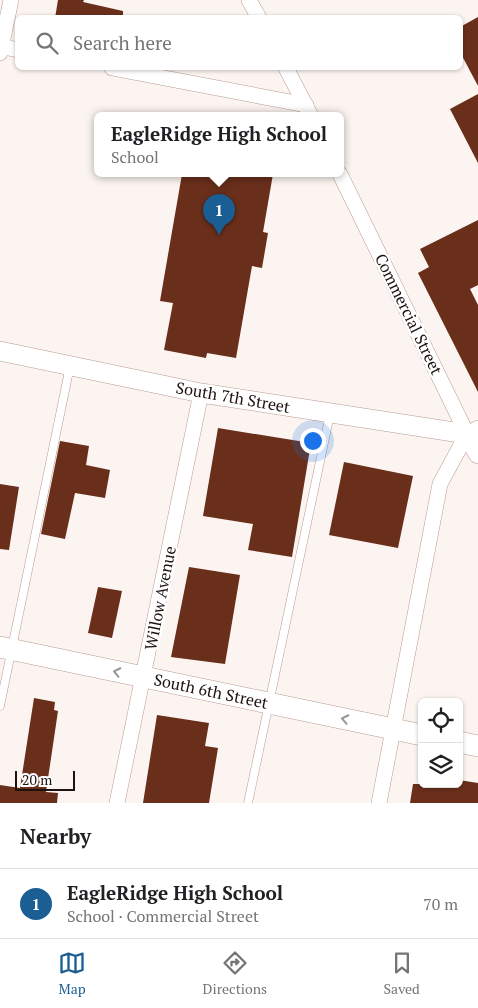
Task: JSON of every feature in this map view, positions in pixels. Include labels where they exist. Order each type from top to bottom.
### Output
[{"type":"main road","name":"South 6th Street","points":[[6,649],[418,734]]},
{"type":"main road","points":[[463,743],[478,746]]},
{"type":"street","points":[[12,0],[0,49],[15,50]]},
{"type":"street","points":[[249,0],[257,15]]},
{"type":"street","points":[[121,70],[308,110]]},
{"type":"street","points":[[287,70],[308,110]]},
{"type":"street","name":"Commercial Street","points":[[342,177],[473,431],[478,454]]},
{"type":"street","name":"South 7th Street","points":[[0,351],[201,393],[330,413],[473,431]]},
{"type":"street","name":"Willow Avenue","points":[[117,803],[201,393]]},
{"type":"street","points":[[379,803],[440,484],[473,431]]},
{"type":"lane","points":[[0,706],[6,649],[70,366]]},
{"type":"lane","points":[[248,803],[330,413]]},
{"type":"building","points":[[58,0],[84,0],[83,2],[123,11],[123,15],[56,15]]},
{"type":"building","points":[[478,17],[478,86],[463,58],[463,25]]},
{"type":"building","points":[[478,94],[478,163],[450,109]]},
{"type":"building","points":[[181,177],[272,177],[263,232],[268,233],[262,268],[252,266],[236,358],[207,353],[206,358],[164,350],[173,303],[160,301]]},
{"type":"building","points":[[478,220],[478,285],[470,289],[478,305],[478,392],[418,273],[429,267],[420,249]]},
{"type":"building","points":[[218,428],[311,443],[292,557],[248,550],[253,524],[203,516]]},
{"type":"building","points":[[60,441],[89,446],[86,465],[110,470],[105,498],[75,493],[65,539],[41,534]]},
{"type":"building","points":[[344,462],[413,476],[398,548],[329,535]]},
{"type":"building","points":[[0,484],[19,487],[9,550],[0,549]]},
{"type":"building","points":[[189,567],[240,575],[225,664],[171,657]]},
{"type":"building","points":[[98,587],[122,591],[112,638],[88,633]]},
{"type":"building","points":[[34,698],[55,702],[54,710],[58,711],[46,792],[58,793],[57,803],[0,803],[0,785],[20,788]]},
{"type":"building","points":[[157,715],[209,723],[205,746],[218,748],[209,803],[143,803]]},
{"type":"building","points":[[463,781],[478,783],[478,803],[410,803],[413,784],[418,784],[418,788],[463,788]]},
{"type":"place","name":"EagleRidge High School","points":[[219,235]]}]
